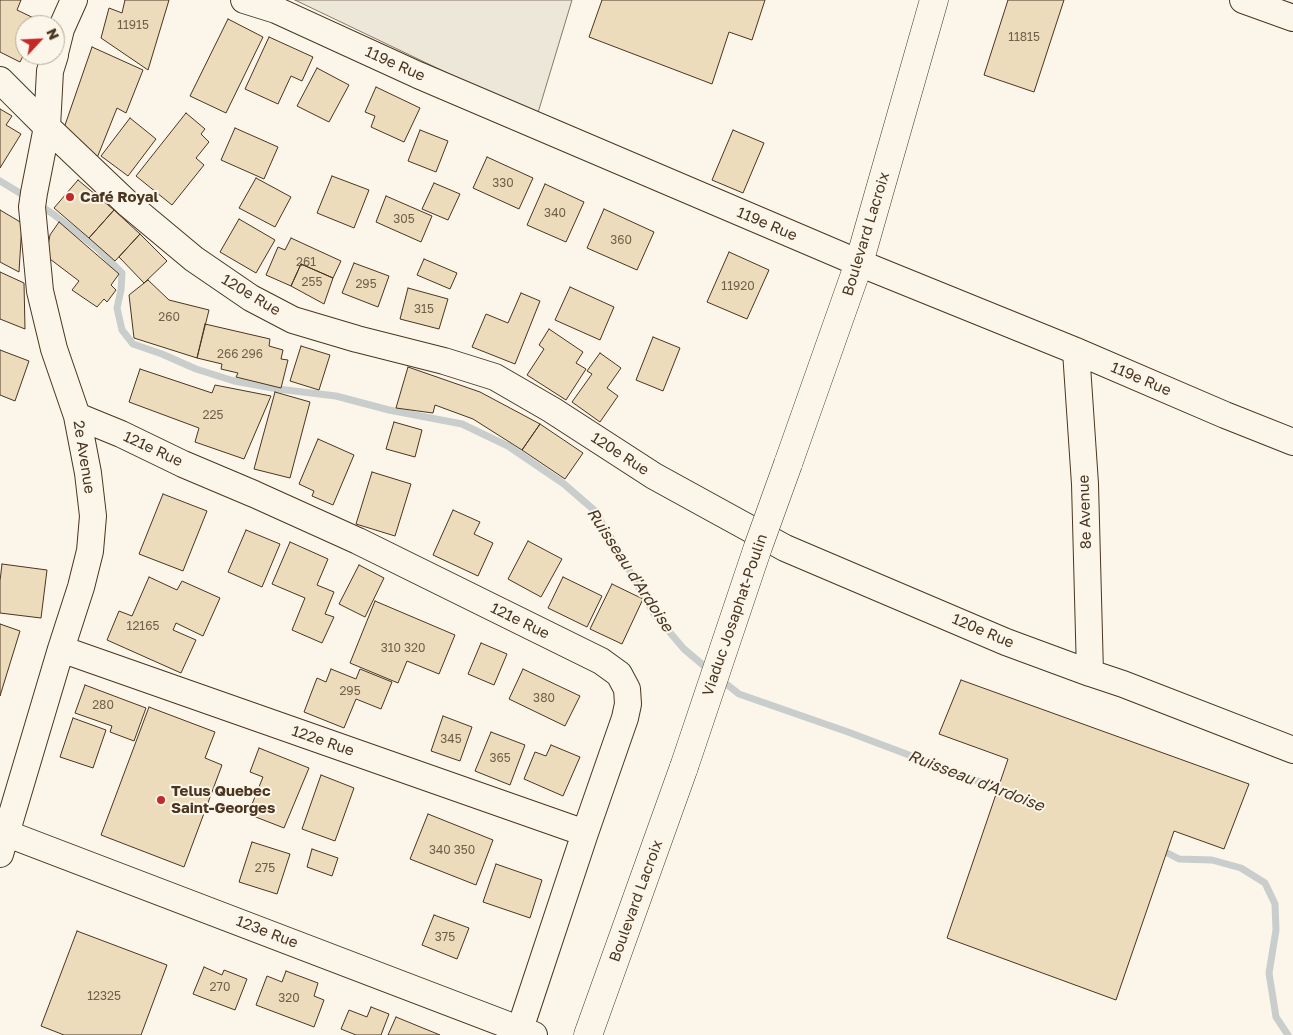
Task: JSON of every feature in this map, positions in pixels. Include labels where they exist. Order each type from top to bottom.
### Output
[{"type":"main road","name":"Boulevard Lacroix","points":[[788,464],[859,263],[934,0]]},
{"type":"main road","name":"Viaduc Josaphat-Poulin","points":[[684,767],[788,464]]},
{"type":"main road","name":"Boulevard Lacroix","points":[[588,1035],[684,767]]},
{"type":"street","name":"2e Avenue","points":[[65,20],[74,0]]},
{"type":"street","name":"119e Rue","points":[[244,0],[276,10],[418,75],[859,263],[1293,442]]},
{"type":"street","points":[[1243,0],[1293,18]]},
{"type":"street","name":"2e Avenue","points":[[2,839],[81,587],[90,551],[93,516],[78,416],[54,348],[40,291],[33,200],[47,127],[52,65]]},
{"type":"street","name":"120e Rue","points":[[0,80],[136,210],[194,259],[251,298],[293,320],[357,339],[444,361],[495,377],[552,410],[654,476],[785,548],[1006,642],[1123,684],[1293,750]]},
{"type":"street","name":"8e Avenue","points":[[1076,351],[1085,484],[1090,673]]},
{"type":"street","name":"121e Rue","points":[[78,416],[358,541],[601,661],[619,674],[627,689],[628,704],[625,718],[585,833],[527,1032]]},
{"type":"street","name":"122e Rue","points":[[61,649],[585,833]]},
{"type":"street","name":"123e Rue","points":[[2,839],[527,1032]]},
{"type":"shaded area","points":[[295,0],[572,0],[537,116]]},
{"type":"building","points":[[0,0],[21,0],[17,10],[27,15],[15,15],[15,60],[0,52]]},
{"type":"building","points":[[125,0],[169,0],[148,70],[101,38],[109,8],[122,13]]},
{"type":"building","points":[[602,0],[765,0],[752,40],[729,32],[712,84],[589,37]]},
{"type":"building","points":[[1008,0],[1064,0],[1034,92],[984,75]]},
{"type":"building","points":[[228,19],[263,37],[226,113],[190,96]]},
{"type":"building","points":[[269,37],[313,57],[302,81],[291,76],[278,104],[245,89]]},
{"type":"building","points":[[92,47],[143,70],[126,113],[117,108],[97,158],[64,128]]},
{"type":"building","points":[[317,68],[349,85],[329,122],[297,106]]},
{"type":"building","points":[[376,87],[420,108],[404,142],[371,127],[375,116],[365,112]]},
{"type":"building","points":[[0,109],[12,116],[6,125],[21,134],[0,168]]},
{"type":"building","points":[[186,113],[205,129],[201,134],[209,142],[196,158],[204,165],[172,205],[136,176]]},
{"type":"building","points":[[130,118],[156,139],[128,176],[101,156]]},
{"type":"building","points":[[235,128],[278,147],[264,179],[221,160]]},
{"type":"building","points":[[420,130],[448,141],[436,172],[408,161]]},
{"type":"building","points":[[733,130],[764,143],[743,193],[712,180]]},
{"type":"building","points":[[487,157],[533,178],[519,209],[473,188]]},
{"type":"building","points":[[332,176],[369,190],[354,228],[317,213]]},
{"type":"building","points":[[256,178],[291,197],[275,227],[239,208]]},
{"type":"building","points":[[78,180],[114,210],[89,238],[54,208]]},
{"type":"building","points":[[434,183],[460,194],[448,220],[422,209]]},
{"type":"building","points":[[545,184],[584,202],[566,242],[527,225]]},
{"type":"building","points":[[386,196],[432,216],[421,242],[376,222]]},
{"type":"building","points":[[604,209],[654,232],[637,270],[587,248]]},
{"type":"building","points":[[0,210],[22,223],[19,272],[0,262]]},
{"type":"building","points":[[114,210],[140,234],[115,261],[89,238]]},
{"type":"building","points":[[239,219],[275,240],[256,273],[220,252]]},
{"type":"building","points":[[59,222],[119,274],[111,285],[116,290],[107,302],[104,299],[97,307],[72,290],[79,281],[46,256],[50,235]]},
{"type":"building","points":[[140,234],[167,261],[144,283],[119,257]]},
{"type":"building","points":[[291,238],[341,261],[333,278],[301,264],[291,286],[266,275],[278,247],[285,250]]},
{"type":"building","points":[[729,252],[769,270],[747,319],[707,302]]},
{"type":"building","points":[[424,259],[457,273],[450,289],[417,275]]},
{"type":"building","points":[[354,263],[389,276],[378,307],[342,293]]},
{"type":"building","points":[[301,264],[333,278],[324,304],[291,286]]},
{"type":"building","points":[[0,272],[24,283],[25,329],[0,319]]},
{"type":"building","points":[[148,280],[169,300],[209,310],[197,358],[134,338],[129,295]]},
{"type":"building","points":[[570,287],[614,307],[600,340],[555,320]]},
{"type":"building","points":[[408,288],[448,299],[439,329],[400,319]]},
{"type":"building","points":[[521,293],[540,301],[515,364],[472,347],[486,314],[508,323]]},
{"type":"building","points":[[205,324],[270,339],[269,346],[283,350],[281,359],[288,360],[281,388],[236,377],[238,373],[221,369],[222,364],[197,358]]},
{"type":"building","points":[[549,329],[583,352],[576,363],[586,369],[566,400],[527,375],[544,349],[539,345]]},
{"type":"building","points":[[653,337],[680,348],[663,391],[636,380]]},
{"type":"building","points":[[301,346],[330,355],[319,390],[290,381]]},
{"type":"building","points":[[0,350],[29,361],[15,401],[0,395]]},
{"type":"building","points":[[600,353],[621,368],[607,388],[618,396],[600,422],[572,402],[592,374],[587,371]]},
{"type":"building","points":[[408,367],[480,392],[540,424],[522,450],[473,419],[435,405],[433,413],[396,408]]},
{"type":"building","points":[[140,369],[212,393],[215,385],[271,396],[244,459],[195,442],[199,428],[129,402]]},
{"type":"building","points":[[275,392],[310,402],[290,478],[254,469]]},
{"type":"building","points":[[394,422],[422,430],[415,457],[386,449]]},
{"type":"building","points":[[540,424],[583,453],[565,479],[522,450]]},
{"type":"building","points":[[318,439],[354,455],[333,505],[312,496],[314,491],[299,484]]},
{"type":"building","points":[[372,472],[411,484],[395,536],[356,524]]},
{"type":"building","points":[[163,494],[207,511],[183,571],[139,554]]},
{"type":"building","points":[[453,510],[480,522],[474,534],[493,543],[478,576],[433,555]]},
{"type":"building","points":[[246,530],[280,544],[262,587],[228,572]]},
{"type":"building","points":[[528,541],[562,559],[541,597],[508,579]]},
{"type":"building","points":[[290,542],[328,559],[317,585],[334,592],[325,614],[334,617],[322,643],[292,630],[305,598],[272,584]]},
{"type":"building","points":[[2,564],[47,570],[41,618],[0,613]]},
{"type":"building","points":[[359,565],[384,578],[365,617],[339,604]]},
{"type":"building","points":[[149,577],[177,590],[182,581],[220,598],[203,636],[176,623],[173,630],[196,640],[181,673],[107,640],[119,611],[132,616]]},
{"type":"building","points":[[563,577],[602,596],[587,627],[548,608]]},
{"type":"building","points":[[612,584],[643,599],[622,644],[590,629]]},
{"type":"building","points":[[375,601],[455,635],[439,674],[407,661],[398,683],[350,663]]},
{"type":"building","points":[[0,624],[20,631],[0,696]]},
{"type":"building","points":[[481,643],[507,654],[494,685],[468,674]]},
{"type":"building","points":[[331,669],[356,679],[360,669],[392,682],[381,709],[356,699],[344,728],[304,712],[317,678],[326,682]]},
{"type":"building","points":[[523,669],[580,696],[565,726],[509,699]]},
{"type":"building","points":[[961,680],[1249,784],[1224,849],[1174,831],[1116,1000],[947,938],[1008,759],[939,734]]},
{"type":"building","points":[[85,685],[146,708],[134,741],[110,732],[112,726],[75,713]]},
{"type":"building","name":"Telus Quebec Saint-Georges","points":[[149,707],[215,732],[205,758],[222,765],[184,867],[101,835]]},
{"type":"building","points":[[443,716],[472,727],[460,761],[431,751]]},
{"type":"building","points":[[73,718],[106,730],[93,768],[60,757]]},
{"type":"building","points":[[491,732],[525,745],[510,785],[475,771]]},
{"type":"building","points":[[551,745],[580,757],[563,796],[524,779],[535,752],[546,756]]},
{"type":"building","points":[[259,748],[309,768],[284,828],[248,814],[263,777],[250,772]]},
{"type":"building","points":[[321,775],[354,788],[335,841],[302,829]]},
{"type":"building","points":[[428,814],[493,840],[476,885],[410,859]]},
{"type":"building","points":[[252,842],[290,854],[277,894],[239,882]]},
{"type":"building","points":[[312,849],[338,858],[332,876],[307,867]]},
{"type":"building","points":[[496,864],[542,880],[530,918],[483,902]]},
{"type":"building","points":[[434,915],[469,928],[457,959],[422,945]]},
{"type":"building","points":[[77,931],[167,965],[141,1035],[64,1035],[41,1026]]},
{"type":"building","points":[[204,967],[222,975],[224,970],[247,979],[235,1010],[193,994]]},
{"type":"building","points":[[286,971],[318,983],[314,996],[324,1000],[314,1027],[256,1005],[267,976],[282,982]]},
{"type":"building","points":[[371,1007],[389,1014],[381,1035],[356,1035],[341,1029],[349,1010],[367,1017]]},
{"type":"building","points":[[396,1017],[440,1035],[388,1035]]},
{"type":"waterway","name":"Ruisseau d'Ardoise","points":[[0,181],[28,198]]},
{"type":"waterway","name":"Ruisseau d'Ardoise","points":[[39,205],[97,248],[122,273],[117,308],[122,330],[133,344],[196,369],[234,381],[278,389],[336,396],[389,410],[462,424],[508,446],[564,484],[594,510],[654,614],[684,649],[710,671]]},
{"type":"waterway","name":"Ruisseau d'Ardoise","points":[[720,679],[739,694],[848,732],[1007,792]]},
{"type":"waterway","name":"Ruisseau d'Ardoise","points":[[1160,849],[1179,859],[1212,860],[1241,868],[1265,883],[1275,904],[1276,930],[1269,973],[1276,1017],[1288,1035]]},
{"type":"place","name":"Café Royal","points":[[70,197]]},
{"type":"place","name":"Telus Quebec Saint-Georges","points":[[161,800]]}]
